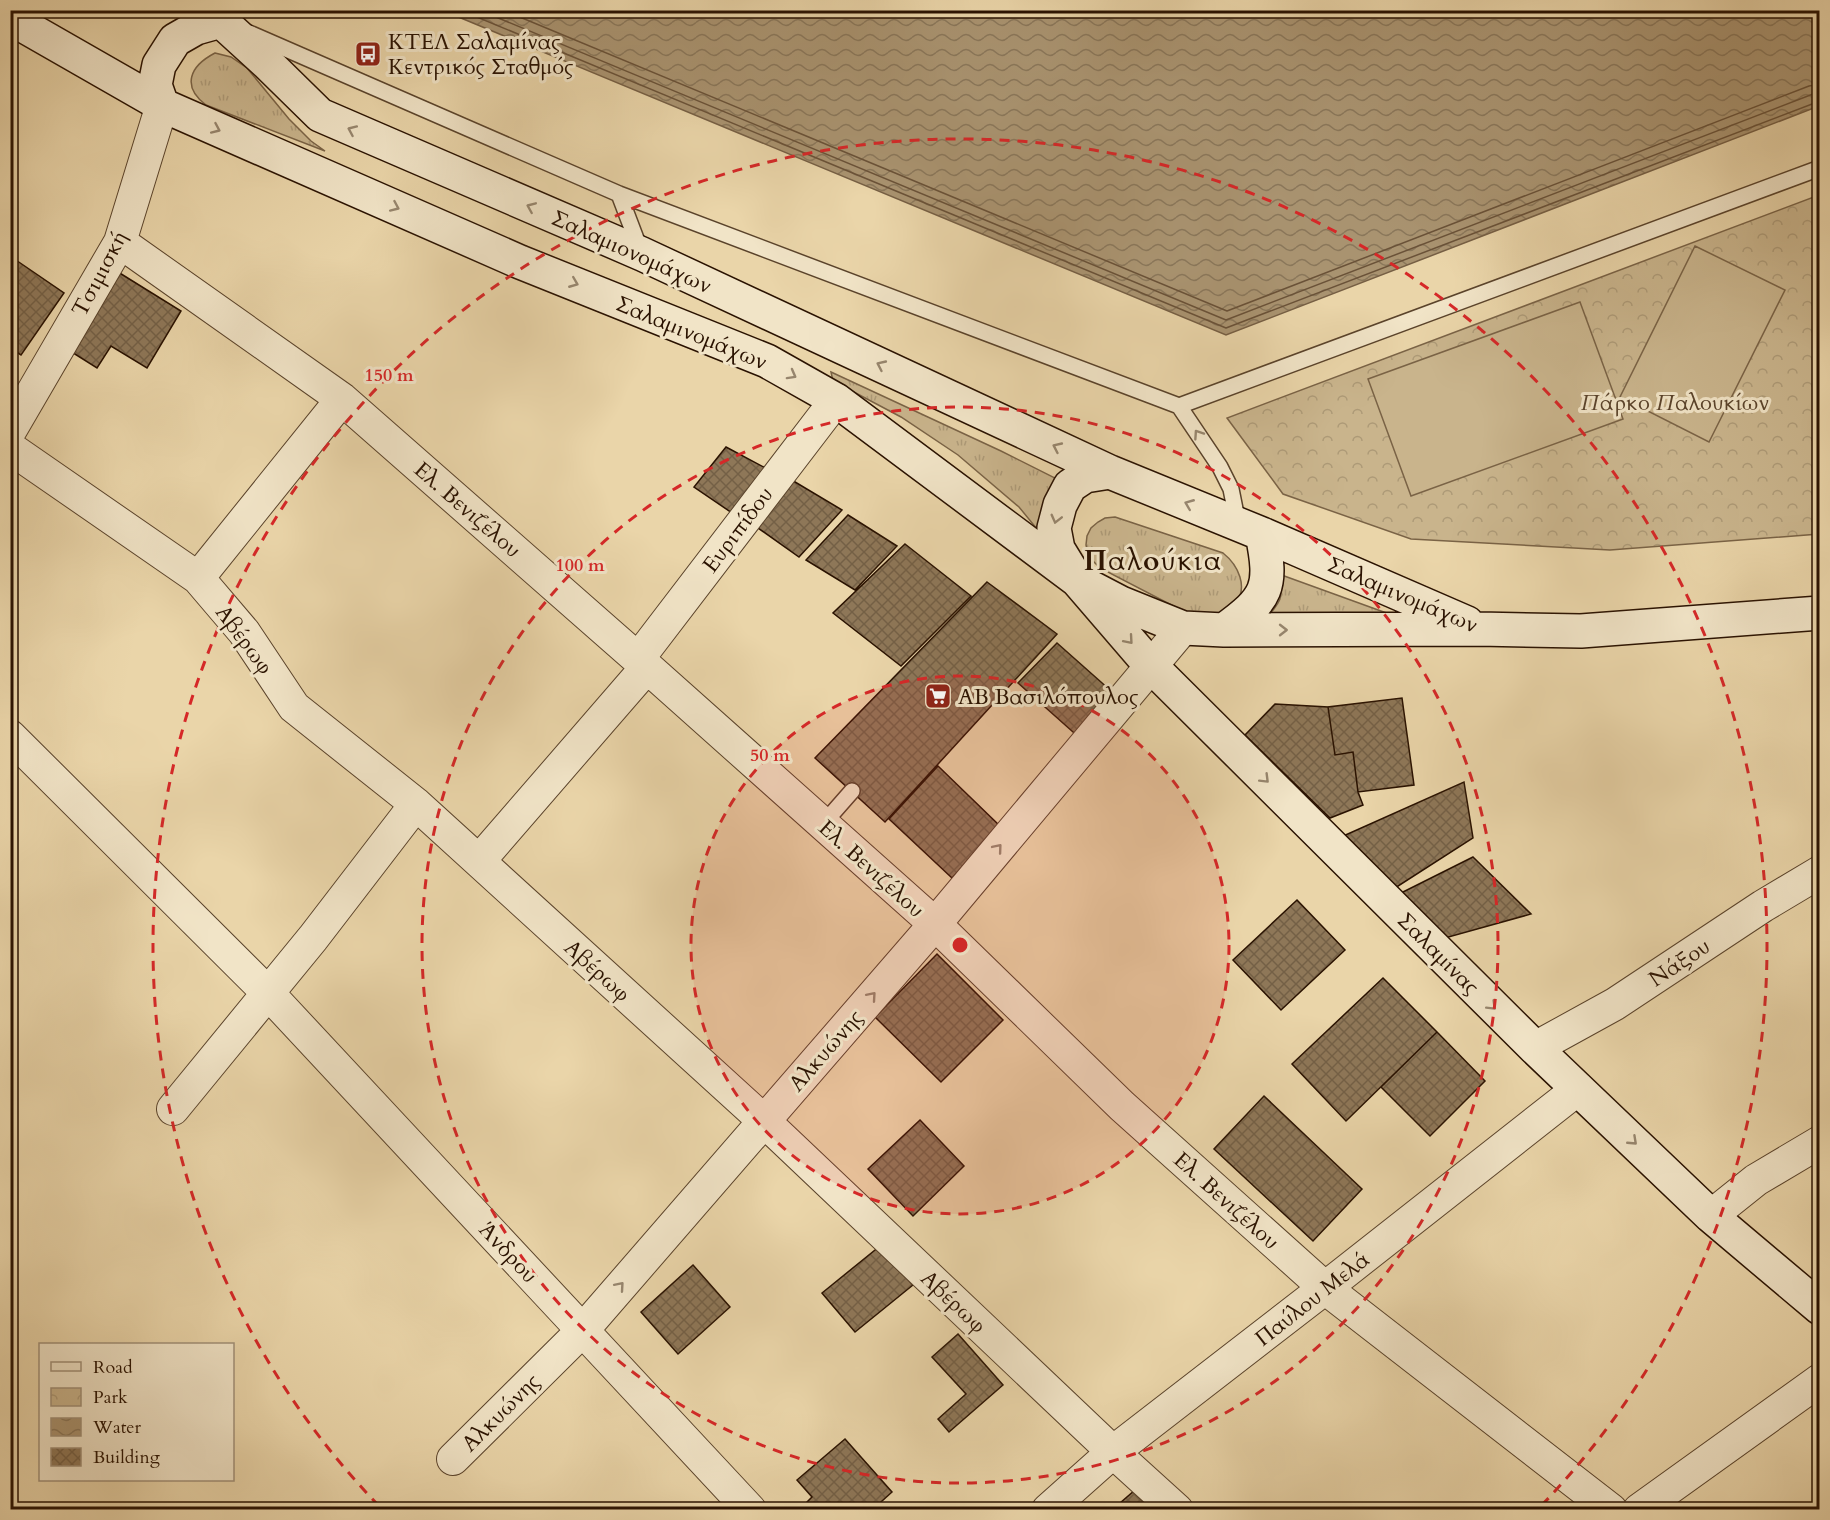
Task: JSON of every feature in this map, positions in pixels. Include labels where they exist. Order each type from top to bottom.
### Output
[{"type":"main road","points":[[162,105],[155,85],[159,65],[175,40],[223,16]]},
{"type":"main road","name":"Σαλαμιονομάχων","points":[[223,16],[320,115],[642,255],[1110,472]]},
{"type":"main road","name":"Σαλαμινομάχων","points":[[10,18],[162,105],[520,262],[767,361],[836,400],[1077,580],[1121,603],[1183,628],[1224,630],[1479,628],[1581,631],[1820,613]]},
{"type":"main road","points":[[1077,580],[1058,549],[1054,528],[1060,505],[1070,486],[1085,476],[1110,472]]},
{"type":"main road","name":"Σαλαμινομάχων","points":[[1110,472],[1250,529],[1479,628]]},
{"type":"main road","points":[[1224,630],[1256,605],[1265,591],[1268,571],[1250,529]]},
{"type":"main road","name":"Σαλαμίνας","points":[[1077,580],[1151,666],[1535,1048],[1711,1216],[1820,1308]]},
{"type":"street","name":"Τσιμισκή","points":[[10,430],[120,242],[162,105]]},
{"type":"street","name":"Ελ. Βενιζέλου","points":[[120,242],[342,399],[643,663],[935,924],[1122,1106],[1325,1288],[1594,1505]]},
{"type":"street","points":[[198,578],[342,399]]},
{"type":"street","name":"Ευριπίδου","points":[[479,861],[643,663],[836,400]]},
{"type":"street","name":"Αβέρωφ","points":[[10,448],[198,578],[244,632],[294,707],[416,804],[479,861],[763,1120],[1113,1452],[1177,1509]]},
{"type":"street","name":"Αλκυώνης","points":[[453,1459],[582,1331],[935,924],[1183,628]]},
{"type":"street","name":"Άνδρου","points":[[10,736],[268,993],[750,1509]]},
{"type":"street","points":[[174,1109],[313,938],[416,804]]},
{"type":"street","name":"Νάξου","points":[[1535,1048],[1615,1004],[1763,906],[1820,872]]},
{"type":"street","name":"Παύλου Μελά","points":[[1048,1509],[1113,1452],[1578,1089]]},
{"type":"street","points":[[1711,1216],[1756,1180],[1820,1142]]},
{"type":"street","points":[[1638,1509],[1820,1380]]},
{"type":"lane","points":[[223,16],[619,194],[1179,406],[1220,467],[1250,529]]},
{"type":"lane","points":[[1179,406],[1820,168]]},
{"type":"lane","points":[[619,194],[642,255]]},
{"type":"lane","points":[[823,824],[852,791]]},
{"type":"green space","points":[[215,53],[231,57],[247,68],[289,119],[311,141],[325,151],[206,105],[198,98],[191,84],[192,77],[200,64]]},
{"type":"green space","name":"Πάρκο Παλουκίων","points":[[1819,195],[1819,534],[1610,550],[1411,539],[1283,494],[1227,418]]},
{"type":"green space","points":[[1695,246],[1785,290],[1709,442],[1620,397]]},
{"type":"green space","points":[[1580,302],[1623,419],[1411,496],[1368,379]]},
{"type":"green space","points":[[831,372],[1063,482],[1045,533],[1037,529],[1019,507],[958,455],[901,417],[833,381]]},
{"type":"green space","points":[[1115,517],[1223,553],[1233,564],[1240,577],[1241,591],[1235,605],[1214,619],[1181,610],[1100,568],[1088,554],[1087,536],[1098,522],[1105,518]]},
{"type":"green space","points":[[1276,573],[1392,615],[1269,615],[1281,596]]},
{"type":"water","points":[[444,11],[1819,11],[1819,106],[1226,335]]},
{"type":"building","points":[[10,256],[64,293],[21,355],[10,348]]},
{"type":"building","points":[[118,272],[181,311],[147,368],[111,346],[97,368],[70,351]]},
{"type":"building","points":[[726,447],[771,471],[735,515],[694,487]]},
{"type":"building","points":[[785,476],[842,510],[799,557],[751,523]]},
{"type":"building","points":[[848,515],[897,546],[855,590],[806,560]]},
{"type":"building","points":[[905,544],[971,596],[901,666],[833,613]]},
{"type":"building","name":"ΑΒ Βασιλόπουλος","points":[[987,582],[1057,634],[885,822],[815,758]]},
{"type":"building","points":[[1057,643],[1119,698],[1082,740],[1018,683]]},
{"type":"building","points":[[1402,698],[1414,785],[1358,792],[1353,752],[1335,755],[1328,707]]},
{"type":"building","points":[[1275,704],[1328,707],[1335,755],[1353,752],[1358,792],[1363,805],[1330,818],[1245,735]]},
{"type":"building","points":[[938,766],[1001,827],[952,878],[889,819]]},
{"type":"building","points":[[1464,782],[1473,838],[1395,888],[1341,837]]},
{"type":"building","points":[[1473,857],[1531,914],[1445,938],[1399,894]]},
{"type":"building","points":[[1297,900],[1345,950],[1281,1010],[1233,960]]},
{"type":"building","points":[[937,954],[1003,1020],[941,1082],[875,1017]]},
{"type":"building","points":[[1383,978],[1437,1032],[1346,1121],[1292,1064]]},
{"type":"building","points":[[1437,1032],[1485,1081],[1430,1136],[1381,1087]]},
{"type":"building","points":[[1264,1096],[1362,1189],[1313,1241],[1214,1149]]},
{"type":"building","points":[[920,1120],[964,1166],[913,1216],[868,1169]]},
{"type":"building","points":[[880,1246],[913,1285],[855,1332],[822,1293]]},
{"type":"building","points":[[693,1265],[730,1307],[678,1354],[641,1312]]},
{"type":"building","points":[[958,1334],[1003,1385],[949,1432],[938,1419],[966,1394],[932,1357]]},
{"type":"building","points":[[845,1439],[892,1492],[872,1510],[799,1510],[812,1497],[797,1480]]},
{"type":"building","points":[[1135,1490],[1155,1510],[1112,1510]]},
{"type":"place","name":"ΚΤΕΛ Σαλαμίνας Κεντρικός Σταθμός","points":[[368,54]]},
{"type":"place","name":"ΑΒ Βασιλόπουλος","points":[[938,696]]},
{"type":"district","name":"Παλούκια","points":[[1153,560]]}]
